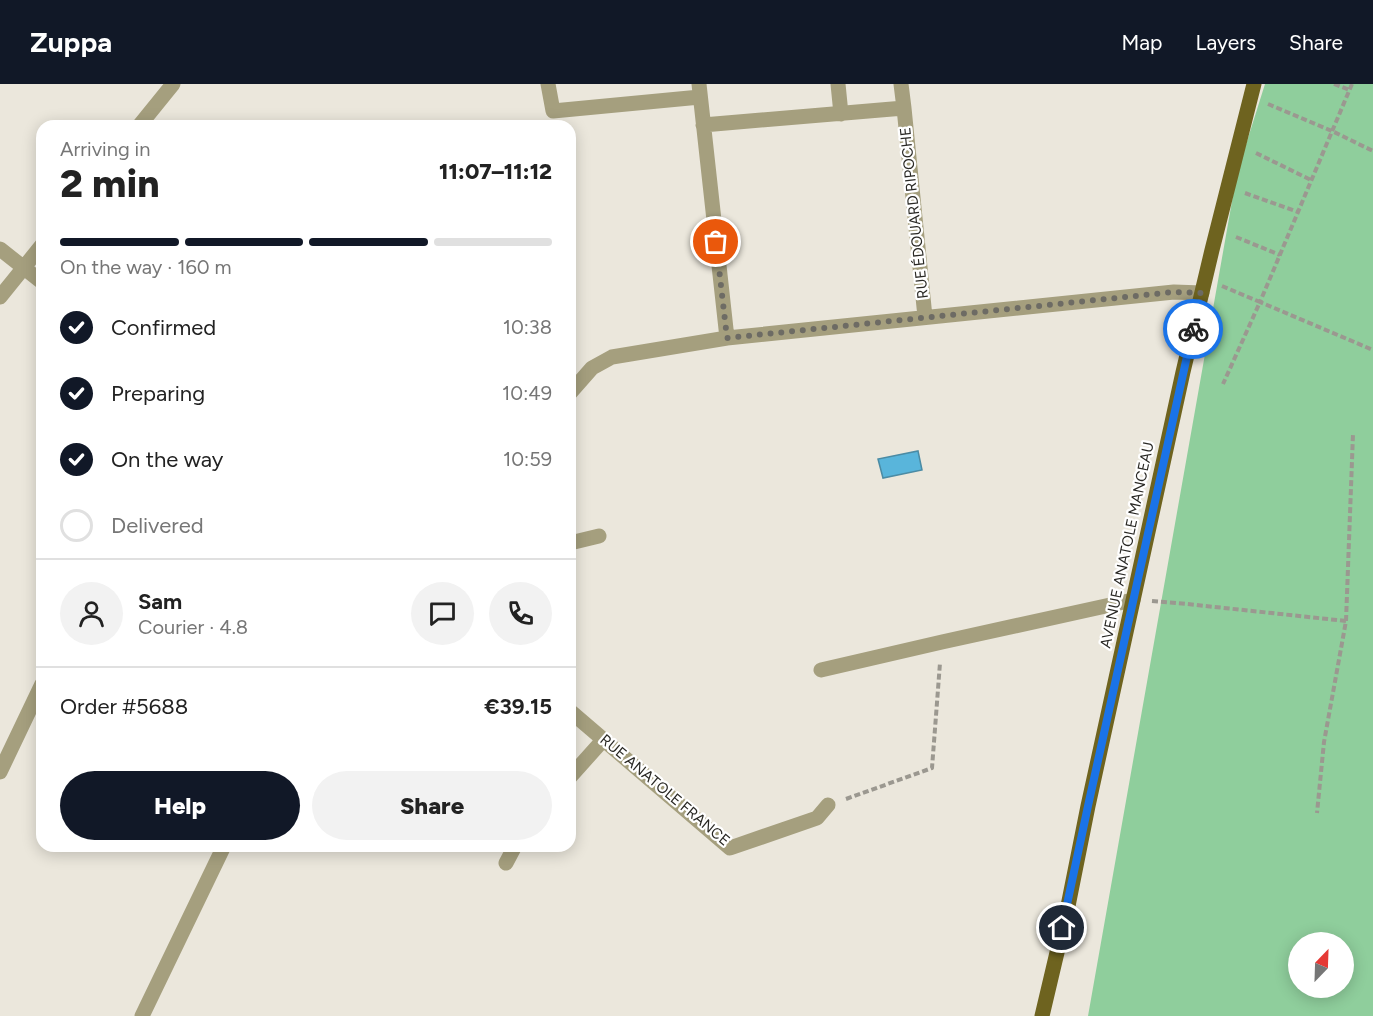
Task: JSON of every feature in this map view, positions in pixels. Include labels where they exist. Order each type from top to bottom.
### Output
[{"type":"main road","name":"AVENUE ANATOLE MANCEAU","points":[[1042,1016],[1068,906],[1183,372],[1252,90]]},
{"type":"street","points":[[144,120],[173,84]]},
{"type":"street","points":[[548,84],[553,111],[699,91],[727,338]]},
{"type":"street","points":[[838,84],[841,114]]},
{"type":"street","name":"RUE ÉDOUARD RIPOCHE","points":[[901,84],[925,317]]},
{"type":"street","name":"RUE ÉDOUARD RIPOCHE","points":[[703,125],[904,108]]},
{"type":"street","points":[[0,249],[36,277]]},
{"type":"street","points":[[0,297],[36,253]]},
{"type":"street","points":[[576,386],[592,368],[612,357],[727,338],[1174,292],[1204,286]]},
{"type":"street","points":[[576,542],[599,536]]},
{"type":"street","points":[[821,670],[1133,600]]},
{"type":"street","points":[[0,772],[36,697]]},
{"type":"street","name":"RUE ANATOLE FRANCE","points":[[576,716],[730,848],[817,818],[828,805]]},
{"type":"street","points":[[576,770],[604,739]]},
{"type":"street","points":[[142,1016],[221,852]]},
{"type":"street","points":[[506,863],[512,852]]},
{"type":"path","points":[[1334,84],[1350,90]]},
{"type":"path","points":[[1223,384],[1352,84]]},
{"type":"path","points":[[1252,90],[1373,151]]},
{"type":"path","points":[[1239,144],[1311,180]]},
{"type":"path","points":[[1228,186],[1298,212]]},
{"type":"path","points":[[1217,229],[1280,255]]},
{"type":"path","points":[[1204,286],[1260,302],[1373,350]]},
{"type":"path","points":[[1317,813],[1324,742],[1346,621],[1353,434]]},
{"type":"path","points":[[1133,600],[1346,621]]},
{"type":"path","points":[[828,805],[932,768],[942,642]]},
{"type":"green space","points":[[1265,84],[1373,84],[1373,1016],[1088,1016],[1237,173]]},
{"type":"water","points":[[918,451],[922,470],[883,478],[878,459]]},
{"type":"way so far","points":[[716,242],[727,338],[1174,292],[1202,293],[1193,329]]},
{"type":"route","points":[[1062,928],[1193,329]]}]
